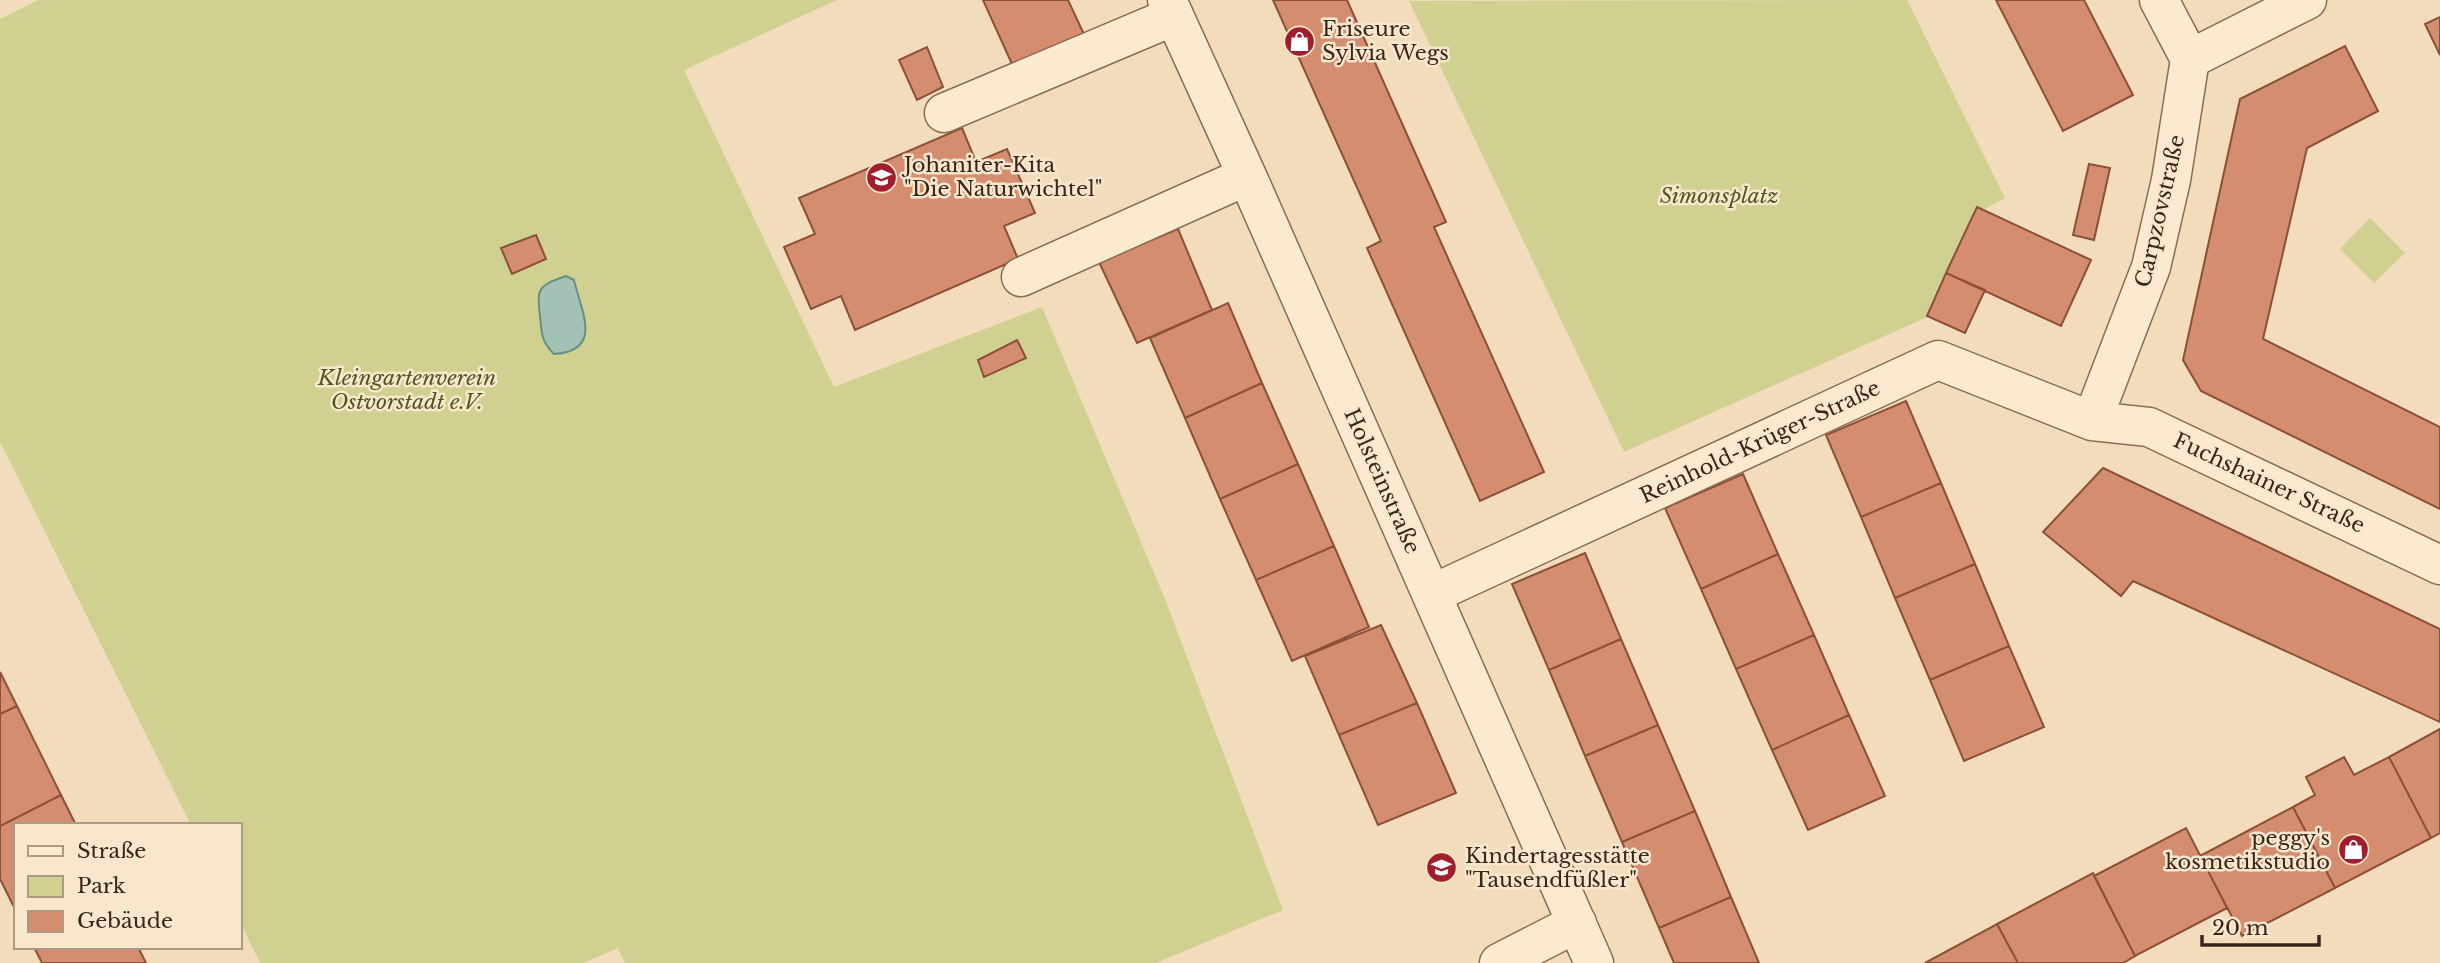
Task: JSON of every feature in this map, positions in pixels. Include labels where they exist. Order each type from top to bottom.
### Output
[{"type":"street","points":[[2160,0],[2190,59],[2307,0]]},
{"type":"street","points":[[944,113],[1170,8]]},
{"type":"street","name":"Holsteinstraße","points":[[1170,8],[1247,176],[1594,963]]},
{"type":"street","name":"Carpzovstraße","points":[[2092,421],[2151,267],[2171,180],[2190,59]]},
{"type":"street","points":[[1021,277],[1247,176]]},
{"type":"street","name":"Reinhold-Krüger-Straße","points":[[1432,594],[1938,360],[2092,421]]},
{"type":"street","name":"Fuchshainer Straße","points":[[2092,421],[2150,427],[2440,565]]},
{"type":"street","points":[[1499,963],[1577,923]]},
{"type":"green space","name":"Kleingartenverein Ostvorstadt e.V.","points":[[38,0],[837,0],[684,70],[834,387],[1042,307],[1165,599],[1283,910],[1156,963],[625,963],[618,948],[583,963],[260,963],[242,926],[242,823],[190,823],[0,442],[0,19]]},
{"type":"green space","name":"Simonsplatz","points":[[1907,0],[2005,198],[1980,212],[1932,315],[1624,452],[1409,1]]},
{"type":"green space","points":[[2370,218],[2405,253],[2374,283],[2340,249]]},
{"type":"shaded area","points":[[566,276],[574,280],[584,316],[584,337],[579,346],[554,354],[543,337],[539,294],[544,286]]},
{"type":"building","points":[[983,0],[1068,0],[1089,45],[1016,73]]},
{"type":"building","points":[[1273,0],[1347,0],[1446,222],[1434,227],[1544,472],[1480,501],[1367,248],[1381,241]]},
{"type":"building","points":[[1996,0],[2084,0],[2133,95],[2063,131]]},
{"type":"building","points":[[2440,17],[2440,55],[2425,24]]},
{"type":"building","points":[[2345,46],[2378,111],[2307,148],[2263,339],[2440,427],[2440,509],[2201,391],[2183,360],[2240,99]]},
{"type":"building","points":[[927,47],[943,87],[917,100],[899,60]]},
{"type":"building","points":[[962,128],[976,162],[1007,149],[1035,213],[1004,226],[1018,259],[855,330],[841,296],[811,309],[784,247],[815,234],[799,198]]},
{"type":"building","points":[[2089,164],[2110,168],[2094,240],[2073,235]]},
{"type":"building","points":[[1977,207],[2091,260],[2061,326],[1946,273]]},
{"type":"building","points":[[1178,229],[1212,310],[1137,343],[1099,262]]},
{"type":"building","points":[[536,235],[546,259],[512,274],[501,248]]},
{"type":"building","points":[[1946,273],[1985,290],[1965,333],[1927,316]]},
{"type":"building","points":[[1228,303],[1262,383],[1185,418],[1150,338]]},
{"type":"building","points":[[1017,340],[1026,358],[984,377],[978,360]]},
{"type":"building","points":[[1262,383],[1298,464],[1220,499],[1185,418]]},
{"type":"building","points":[[1906,401],[1941,483],[1861,517],[1826,435]]},
{"type":"building","points":[[1298,464],[1334,546],[1256,580],[1220,499]]},
{"type":"building","points":[[2103,468],[2440,629],[2440,722],[2133,581],[2121,596],[2043,532]]},
{"type":"building","points":[[1743,474],[1778,554],[1701,589],[1665,508]]},
{"type":"building","points":[[1941,483],[1975,564],[1895,598],[1861,517]]},
{"type":"building","points":[[1334,546],[1369,627],[1292,661],[1256,580]]},
{"type":"building","points":[[1585,553],[1621,639],[1549,670],[1512,584]]},
{"type":"building","points":[[1778,554],[1814,635],[1736,669],[1701,589]]},
{"type":"building","points":[[1975,564],[2009,646],[1930,680],[1895,598]]},
{"type":"building","points":[[1381,625],[1417,703],[1339,735],[1305,656]]},
{"type":"building","points":[[1814,635],[1849,715],[1772,750],[1736,669]]},
{"type":"building","points":[[1621,639],[1658,725],[1585,756],[1549,670]]},
{"type":"building","points":[[2009,646],[2044,727],[1964,761],[1930,680]]},
{"type":"building","points":[[0,672],[17,706],[0,714]]},
{"type":"building","points":[[1417,703],[1456,793],[1378,825],[1339,735]]},
{"type":"building","points":[[17,706],[61,795],[0,826],[0,714]]},
{"type":"building","points":[[1849,715],[1885,796],[1808,830],[1772,750]]},
{"type":"building","points":[[1658,725],[1695,811],[1622,842],[1585,756]]},
{"type":"building","points":[[2440,729],[2440,833],[2431,838],[2389,757]]},
{"type":"building","points":[[2344,757],[2354,775],[2389,757],[2431,838],[2335,888],[2293,807],[2315,795],[2306,777]]},
{"type":"building","points":[[61,795],[75,823],[14,823],[14,907],[0,879],[0,826]]},
{"type":"building","points":[[2293,807],[2335,888],[2242,936],[2200,856]]},
{"type":"building","points":[[1695,811],[1731,897],[1659,928],[1622,842]]},
{"type":"building","points":[[2186,828],[2227,908],[2135,956],[2094,876]]},
{"type":"building","points":[[2093,873],[2135,956],[2123,963],[2018,963],[1997,924]]},
{"type":"building","points":[[1731,897],[1759,963],[1674,963],[1659,928]]},
{"type":"building","points":[[1997,924],[2018,963],[1925,963]]},
{"type":"building","points":[[35,949],[139,949],[146,963],[42,963]]},
{"type":"place","name":"Friseure Sylvia Wegs","points":[[1299,41]]},
{"type":"place","name":"Johaniter-Kita \"Die Naturwichtel\"","points":[[881,177]]},
{"type":"place","name":"peggy's kosmetikstudio","points":[[2353,850]]},
{"type":"place","name":"Kindertagesstätte \"Tausendfüßler\"","points":[[1442,868]]}]
